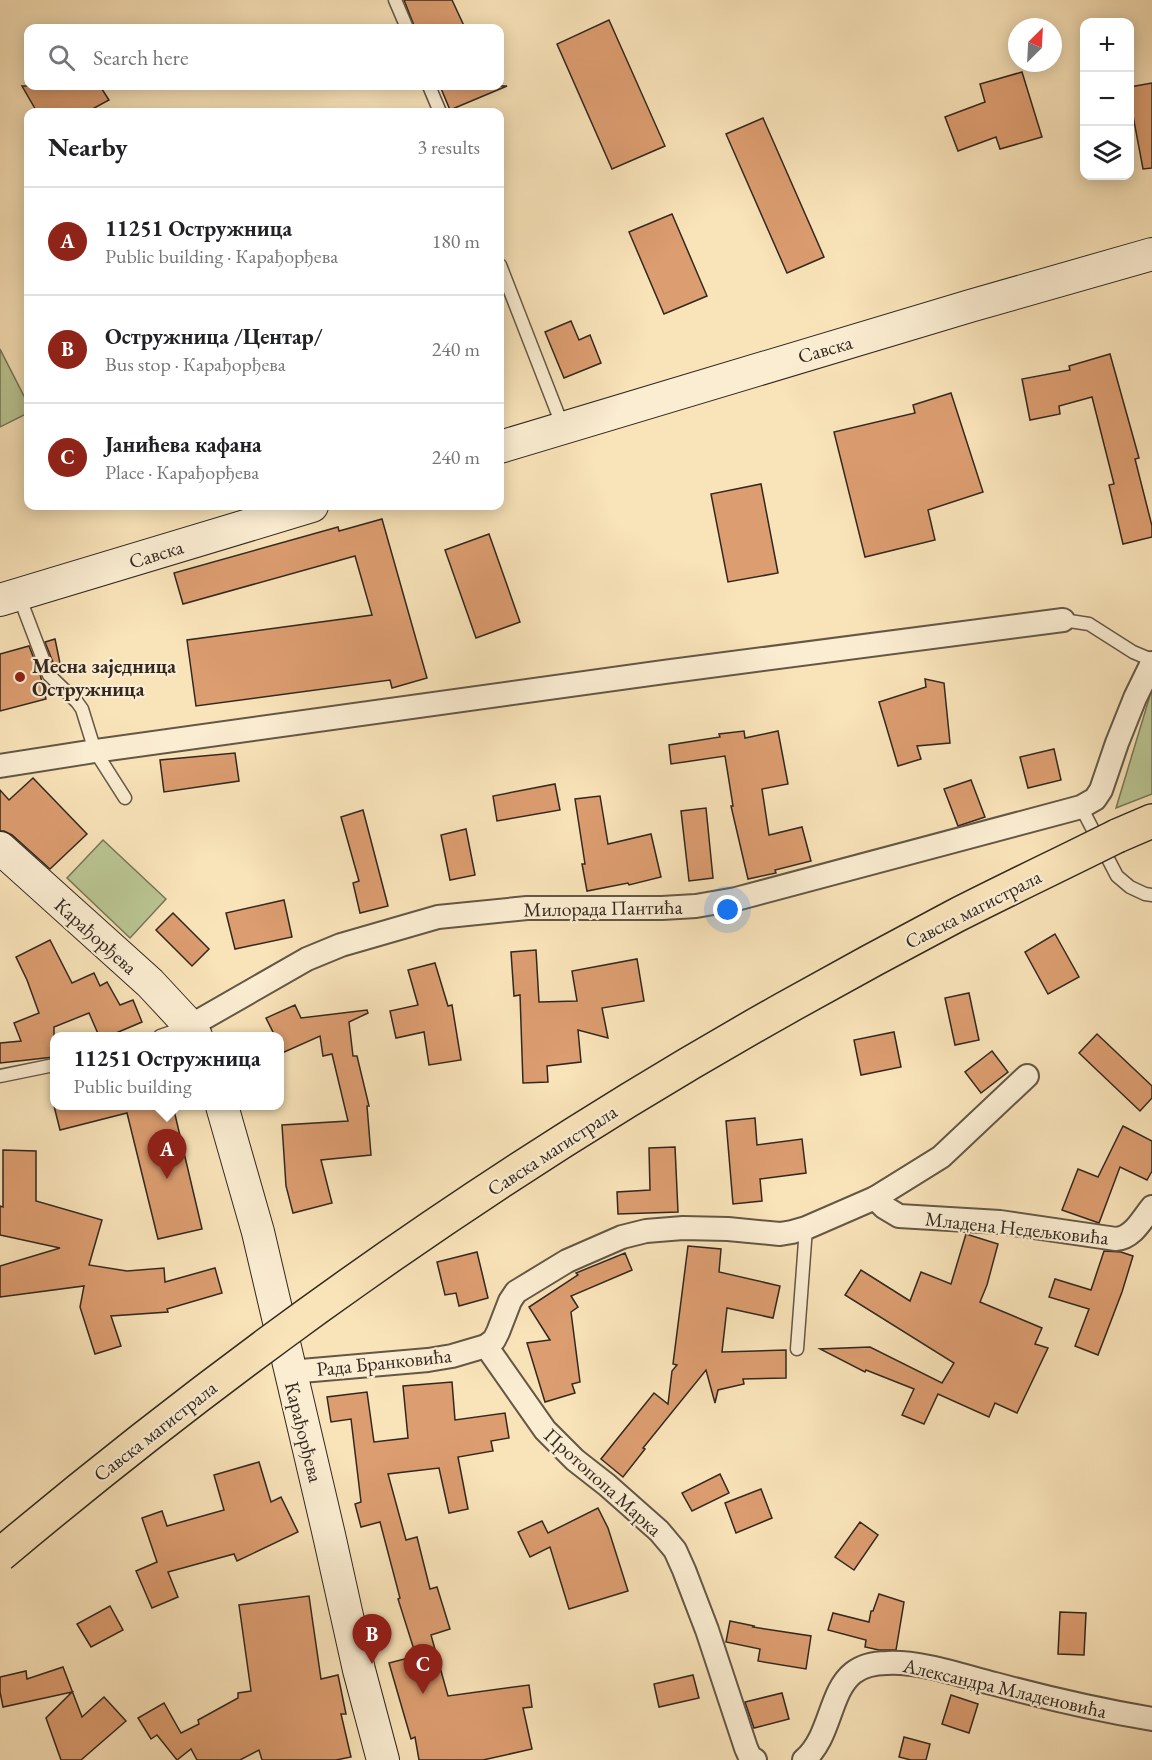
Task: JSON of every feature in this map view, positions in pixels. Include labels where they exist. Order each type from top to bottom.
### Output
[{"type":"main road","name":"Савска магистрала","points":[[0,1556],[161,1424],[313,1311],[413,1240],[518,1171],[648,1089],[784,1009],[954,916],[1152,821]]},
{"type":"street","name":"Савска","points":[[504,446],[1152,254]]},
{"type":"street","name":"Савска","points":[[9,597],[299,510]]},
{"type":"street","points":[[0,766],[664,672],[1063,620]]},
{"type":"street","name":"Милорада Пантића","points":[[193,1031],[307,959],[342,945],[438,917],[527,908],[696,906],[736,899],[1081,807],[1095,799],[1101,790],[1120,734],[1152,661]]},
{"type":"street","name":"Карађорђева","points":[[0,848],[150,983],[193,1031]]},
{"type":"street","points":[[486,1346],[494,1340],[516,1292],[567,1260],[622,1237],[646,1231],[684,1228],[780,1234],[806,1227],[875,1198],[941,1157],[1027,1076]]},
{"type":"street","name":"Карађорђева","points":[[223,1110],[258,1232],[359,1670],[383,1760]]},
{"type":"street","name":"Младена Недељковића","points":[[875,1198],[899,1216],[1000,1222],[1116,1239],[1123,1239],[1131,1233],[1152,1207]]},
{"type":"street","name":"Рада Бранковића","points":[[290,1372],[428,1360],[486,1346]]},
{"type":"street","name":"Протопопа Марка","points":[[486,1346],[545,1430],[575,1460],[641,1514],[670,1542],[684,1570],[707,1630],[746,1748],[754,1760]]},
{"type":"street","name":"Александра Младеновића","points":[[804,1760],[818,1744],[844,1681],[854,1672],[868,1665],[888,1662],[922,1666],[1033,1694],[1152,1719]]},
{"type":"lane","points":[[395,0],[405,24]]},
{"type":"lane","points":[[431,90],[438,108]]},
{"type":"lane","points":[[504,275],[563,427]]},
{"type":"lane","points":[[9,597],[49,675],[82,709],[95,751],[124,798]]},
{"type":"lane","points":[[1063,620],[1089,624],[1133,652],[1152,661]]},
{"type":"lane","points":[[1081,807],[1117,876],[1130,887],[1152,895]]},
{"type":"lane","points":[[0,1076],[50,1066]]},
{"type":"lane","points":[[797,1349],[806,1227]]},
{"type":"green space","points":[[0,349],[24,396],[24,415],[0,427]]},
{"type":"green space","points":[[1152,689],[1152,794],[1116,808]]},
{"type":"green space","points":[[103,840],[166,899],[130,938],[67,878]]},
{"type":"building","points":[[404,0],[452,0],[463,24],[413,24]]},
{"type":"building","points":[[609,20],[665,146],[612,169],[557,44]]},
{"type":"building","points":[[1022,72],[1042,137],[1000,149],[996,137],[958,151],[945,117],[985,102],[980,84]]},
{"type":"building","points":[[1152,83],[1152,168],[1143,169],[1134,121],[1134,86]]},
{"type":"building","points":[[24,90],[103,90],[109,100],[94,108],[35,108]]},
{"type":"building","points":[[442,90],[498,90],[455,108],[449,108]]},
{"type":"building","points":[[763,118],[824,257],[787,273],[726,134]]},
{"type":"building","points":[[672,214],[707,296],[664,314],[629,232]]},
{"type":"building","points":[[571,321],[579,340],[590,335],[601,363],[564,378],[545,332]]},
{"type":"building","points":[[1110,354],[1139,458],[1135,459],[1152,526],[1152,537],[1123,544],[1109,485],[1114,484],[1092,397],[1059,406],[1060,414],[1030,420],[1022,379],[1070,370],[1069,366]]},
{"type":"building","points":[[951,393],[983,492],[928,510],[935,540],[865,557],[834,432],[915,413],[913,405]]},
{"type":"building","points":[[761,484],[778,573],[728,582],[711,494]]},
{"type":"building","points":[[382,519],[427,678],[392,688],[390,680],[196,706],[187,640],[372,615],[355,556],[183,604],[174,573],[338,527],[339,531]]},
{"type":"building","points":[[489,534],[520,622],[476,638],[445,550]]},
{"type":"building","points":[[55,639],[61,668],[56,670],[45,642]]},
{"type":"building","name":"Месна заједница Остружница","points":[[29,646],[40,674],[46,699],[0,711],[0,654]]},
{"type":"building","points":[[925,679],[944,683],[950,743],[917,746],[921,759],[898,766],[879,702],[926,687]]},
{"type":"building","points":[[744,731],[745,738],[778,731],[788,784],[762,789],[769,835],[802,827],[811,861],[775,870],[776,873],[748,879],[731,806],[733,806],[725,756],[671,764],[669,745]]},
{"type":"building","points":[[1054,749],[1061,780],[1028,788],[1020,757]]},
{"type":"building","points":[[235,753],[239,781],[164,792],[160,760]]},
{"type":"building","points":[[33,778],[87,834],[50,869],[12,835],[0,831],[0,790],[9,800]]},
{"type":"building","points":[[971,780],[985,817],[958,826],[944,789]]},
{"type":"building","points":[[555,784],[560,810],[497,821],[493,796]]},
{"type":"building","points":[[600,796],[608,844],[651,834],[661,877],[629,885],[628,883],[587,891],[575,799]]},
{"type":"building","points":[[706,808],[713,878],[689,881],[681,811]]},
{"type":"building","points":[[363,810],[388,906],[360,913],[353,883],[359,881],[341,817]]},
{"type":"building","points":[[466,829],[475,875],[450,880],[441,835]]},
{"type":"building","points":[[284,900],[292,937],[235,949],[226,913]]},
{"type":"building","points":[[173,913],[209,949],[192,966],[156,930]]},
{"type":"building","points":[[1055,934],[1079,977],[1048,994],[1025,952]]},
{"type":"building","points":[[50,940],[72,983],[94,973],[100,986],[107,982],[120,1005],[133,1000],[142,1022],[118,1032],[97,1032],[89,1013],[54,1027],[54,1032],[50,1032],[50,1057],[0,1063],[0,1043],[21,1041],[14,1023],[39,1013],[16,957]]},
{"type":"building","points":[[536,950],[539,1002],[577,1001],[572,971],[637,959],[644,1001],[602,1008],[608,1038],[578,1030],[581,1062],[547,1066],[548,1082],[523,1083],[520,995],[514,996],[511,952]]},
{"type":"building","points":[[435,963],[448,1006],[452,1005],[461,1060],[429,1065],[424,1032],[396,1038],[390,1011],[418,1005],[408,970]]},
{"type":"building","points":[[969,993],[979,1040],[955,1045],[945,998]]},
{"type":"building","points":[[295,1005],[301,1018],[367,1010],[368,1013],[349,1022],[353,1056],[357,1056],[369,1106],[367,1106],[371,1155],[321,1160],[332,1203],[293,1213],[286,1186],[282,1125],[348,1121],[332,1054],[323,1056],[320,1036],[284,1052],[284,1032],[273,1032],[266,1018]]},
{"type":"building","points":[[894,1032],[901,1067],[861,1075],[854,1040]]},
{"type":"building","points":[[1097,1034],[1152,1086],[1152,1098],[1140,1111],[1079,1053]]},
{"type":"building","points":[[992,1051],[1008,1072],[981,1093],[965,1072]]},
{"type":"building","points":[[55,1110],[174,1110],[202,1229],[158,1239],[127,1113],[60,1130]]},
{"type":"building","points":[[755,1118],[757,1145],[802,1139],[806,1173],[760,1179],[762,1201],[733,1204],[726,1121]]},
{"type":"building","points":[[1123,1126],[1152,1141],[1152,1171],[1147,1180],[1120,1167],[1099,1223],[1062,1210],[1078,1169],[1098,1177]]},
{"type":"building","points":[[675,1147],[678,1212],[618,1214],[617,1192],[650,1190],[649,1148]]},
{"type":"building","points":[[3,1150],[36,1151],[36,1201],[102,1220],[89,1265],[127,1271],[164,1268],[165,1282],[215,1268],[222,1293],[167,1309],[168,1312],[111,1316],[121,1346],[95,1354],[80,1307],[84,1286],[0,1297],[0,1266],[60,1248],[0,1235],[0,1206],[3,1207]]},
{"type":"building","points":[[966,1234],[998,1244],[980,1302],[1042,1328],[1035,1344],[1048,1348],[1017,1413],[995,1403],[989,1417],[938,1394],[924,1424],[902,1415],[914,1389],[866,1370],[865,1372],[820,1349],[870,1347],[942,1383],[954,1363],[845,1295],[861,1270],[910,1301],[921,1272],[951,1284]]},
{"type":"building","points":[[688,1246],[721,1249],[719,1272],[780,1286],[773,1318],[727,1308],[722,1352],[786,1350],[786,1378],[743,1379],[744,1384],[718,1390],[715,1403],[706,1370],[643,1448],[645,1449],[623,1477],[601,1459],[654,1393],[668,1404],[672,1371],[677,1365],[673,1364]]},
{"type":"building","points":[[1104,1251],[1121,1252],[1133,1256],[1098,1355],[1075,1346],[1089,1309],[1049,1297],[1055,1279],[1091,1290]]},
{"type":"building","points":[[477,1252],[488,1298],[459,1306],[456,1293],[445,1295],[437,1262]]},
{"type":"building","points":[[625,1253],[632,1270],[571,1296],[578,1307],[571,1312],[580,1382],[572,1384],[575,1393],[545,1402],[527,1343],[550,1340],[529,1307],[578,1275],[576,1273]]},
{"type":"building","points":[[452,1382],[455,1420],[505,1413],[509,1438],[491,1441],[493,1451],[458,1457],[468,1509],[449,1513],[439,1468],[388,1474],[406,1540],[417,1537],[430,1589],[437,1587],[450,1629],[431,1635],[448,1696],[529,1685],[532,1707],[523,1708],[532,1749],[483,1760],[419,1760],[415,1737],[411,1739],[389,1663],[416,1656],[398,1599],[400,1598],[380,1522],[361,1527],[355,1504],[361,1502],[351,1419],[331,1422],[327,1397],[367,1392],[374,1442],[408,1438],[403,1386]]},
{"type":"building","points":[[259,1462],[271,1502],[281,1497],[298,1532],[237,1561],[234,1554],[168,1572],[178,1597],[152,1608],[136,1571],[157,1562],[142,1518],[162,1511],[167,1526],[224,1510],[214,1475]]},
{"type":"building","points":[[720,1474],[729,1493],[692,1511],[682,1493]]},
{"type":"building","points":[[761,1489],[772,1518],[736,1533],[725,1503]]},
{"type":"building","points":[[598,1508],[608,1528],[628,1591],[569,1609],[550,1547],[530,1557],[518,1532],[542,1521],[548,1533]]},
{"type":"building","points":[[860,1522],[878,1535],[854,1570],[835,1557]]},
{"type":"building","points":[[879,1594],[904,1602],[896,1650],[865,1647],[866,1640],[828,1630],[833,1613],[869,1622],[871,1611],[873,1611]]},
{"type":"building","points":[[309,1596],[321,1679],[338,1675],[346,1714],[341,1714],[351,1757],[336,1760],[262,1760],[259,1750],[240,1760],[197,1760],[191,1749],[177,1760],[157,1735],[151,1739],[138,1718],[164,1703],[181,1733],[199,1724],[198,1720],[238,1698],[238,1693],[251,1691],[239,1605]]},
{"type":"building","points":[[110,1606],[123,1630],[91,1647],[77,1624]]},
{"type":"building","points":[[1060,1612],[1086,1613],[1084,1655],[1058,1654]]},
{"type":"building","points":[[730,1621],[811,1636],[806,1669],[758,1661],[760,1649],[726,1642]]},
{"type":"building","points":[[63,1667],[82,1717],[104,1697],[126,1721],[81,1760],[61,1760],[46,1718],[72,1692],[3,1707],[0,1692],[0,1677],[26,1671],[27,1679]]},
{"type":"building","points":[[693,1675],[699,1698],[659,1707],[654,1684]]},
{"type":"building","points":[[782,1693],[789,1719],[754,1728],[745,1702]]},
{"type":"building","points":[[951,1695],[978,1704],[969,1733],[942,1724]]},
{"type":"building","points":[[904,1737],[930,1744],[926,1760],[899,1757]]},
{"type":"place","name":"Месна заједница Остружница","points":[[20,677]]},
{"type":"place","name":"11251 Остружница","points":[[167,1179]]},
{"type":"place","name":"Остружница /Центар/","points":[[372,1664]]},
{"type":"place","name":"Јанићева кафана","points":[[423,1694]]}]
